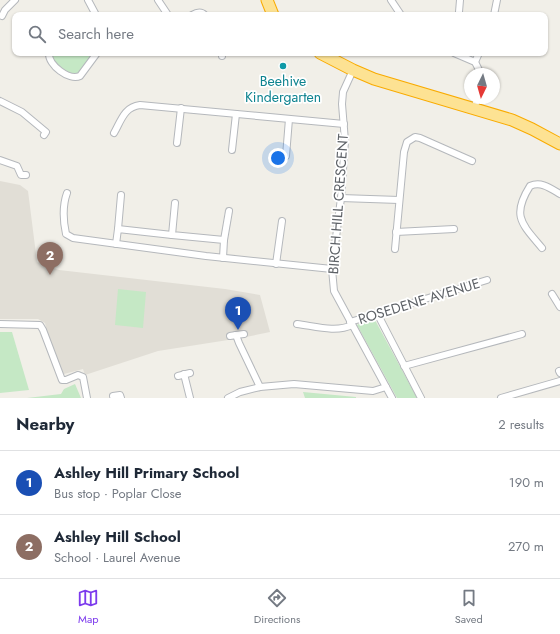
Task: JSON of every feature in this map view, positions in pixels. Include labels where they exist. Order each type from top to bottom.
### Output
[{"type":"highway","points":[[267,0],[272,12]]},
{"type":"highway","points":[[326,56],[352,70],[396,85],[464,100]]},
{"type":"highway","points":[[478,104],[532,128],[560,144]]},
{"type":"street","points":[[2,11],[15,0]]},
{"type":"street","points":[[88,0],[92,12]]},
{"type":"street","points":[[158,0],[166,12]]},
{"type":"street","points":[[391,0],[399,12]]},
{"type":"street","points":[[459,12],[460,0]]},
{"type":"street","points":[[495,12],[497,0]]},
{"type":"street","points":[[49,56],[50,60],[55,66],[68,76],[74,78],[80,76],[95,56]]},
{"type":"street","points":[[461,56],[474,62],[478,68]]},
{"type":"street","points":[[474,62],[477,56]]},
{"type":"street","name":"BIRCH HILL CRESCENT","points":[[352,70],[343,92],[342,104],[345,141],[341,198],[332,269],[334,291],[392,398]]},
{"type":"street","points":[[0,101],[28,116],[46,132],[44,135]]},
{"type":"street","points":[[114,133],[126,111],[132,106],[140,105],[344,124]]},
{"type":"street","points":[[177,143],[181,108]]},
{"type":"street","points":[[232,150],[236,114]]},
{"type":"street","points":[[286,156],[289,119]]},
{"type":"street","points":[[394,250],[406,145],[410,139],[415,137],[420,138],[472,161]]},
{"type":"street","points":[[0,160],[17,166],[24,175],[19,182]]},
{"type":"street","points":[[542,248],[524,226],[520,216],[524,194],[530,186],[536,183],[560,194]]},
{"type":"street","points":[[68,193],[63,209],[64,226],[66,234],[73,238],[223,258],[332,269]]},
{"type":"street","points":[[116,244],[122,196]]},
{"type":"street","points":[[341,198],[399,200]]},
{"type":"street","points":[[172,235],[175,203]]},
{"type":"street","points":[[223,258],[224,240],[229,210]]},
{"type":"street","points":[[276,264],[282,220]]},
{"type":"street","points":[[118,229],[224,240]]},
{"type":"street","points":[[396,232],[454,229]]},
{"type":"street","name":"ROSEDENE AVENUE","points":[[297,324],[342,328],[377,314],[487,280]]},
{"type":"street","points":[[552,294],[560,307]]},
{"type":"street","points":[[377,314],[421,398]]},
{"type":"street","points":[[0,324],[40,325],[62,380],[78,375],[83,377],[87,398]]},
{"type":"street","points":[[244,334],[233,335],[260,387]]},
{"type":"street","points":[[404,366],[522,334]]},
{"type":"street","points":[[184,374],[190,398]]},
{"type":"street","points":[[501,398],[560,381]]},
{"type":"street","points":[[228,398],[240,392],[260,387],[294,384],[373,391],[386,387]]},
{"type":"shaded area","points":[[0,181],[20,185],[28,191],[37,262],[59,270],[225,289],[260,295],[270,332],[246,337],[245,331],[227,333],[228,340],[158,351],[85,375],[83,369],[64,374],[58,364],[45,333],[45,323],[38,319],[0,319]]},
{"type":"green space","points":[[52,56],[91,56],[78,74],[69,74],[54,61]]},
{"type":"green space","points":[[118,289],[146,292],[143,328],[115,325]]},
{"type":"green space","points":[[365,320],[375,320],[417,398],[397,398],[357,325]]},
{"type":"green space","points":[[0,332],[12,332],[29,390],[0,393]]},
{"type":"green space","points":[[75,384],[81,398],[27,398],[61,394],[64,389]]},
{"type":"green space","points":[[303,392],[356,397],[356,398],[305,398]]},
{"type":"place","name":"Beehive Kindergarten","points":[[283,66]]},
{"type":"place","name":"Ashley Hill School","points":[[50,275]]},
{"type":"place","name":"Ashley Hill Primary School","points":[[238,330]]}]
